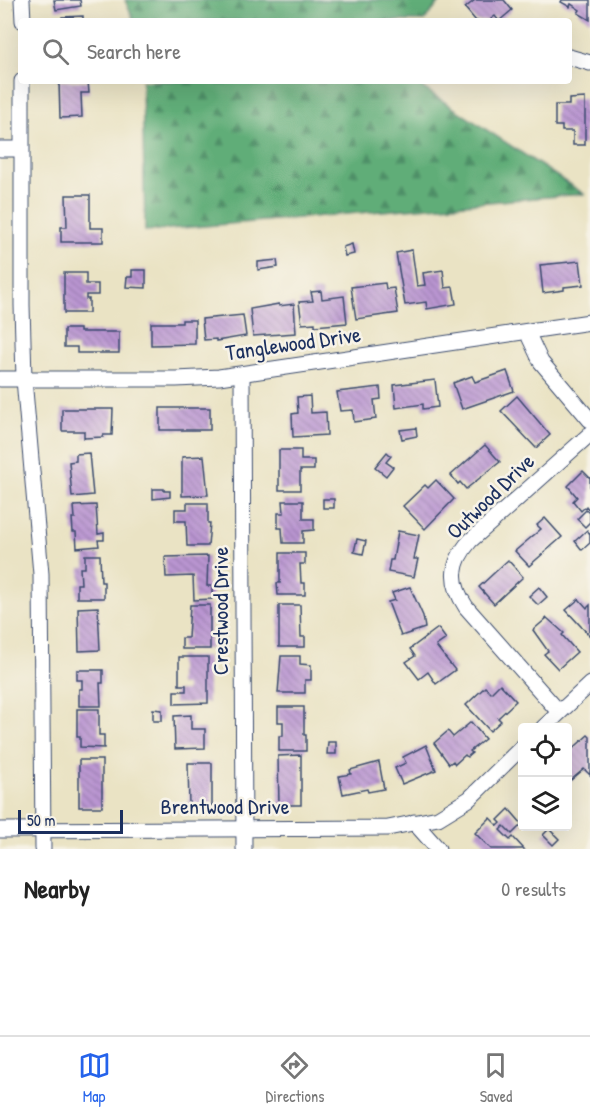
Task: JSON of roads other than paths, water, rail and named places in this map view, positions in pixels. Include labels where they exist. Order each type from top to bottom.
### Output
[{"type":"street","points":[[22,0],[23,18]]},
{"type":"street","points":[[572,58],[590,63]]},
{"type":"street","points":[[22,84],[24,379],[41,574],[43,849]]},
{"type":"street","points":[[0,149],[21,149]]},
{"type":"street","name":"Tanglewood Drive","points":[[0,379],[176,380],[242,374],[590,322]]},
{"type":"street","points":[[527,332],[541,362],[590,420]]},
{"type":"street","name":"Crestwood Drive","points":[[242,374],[244,849]]},
{"type":"street","name":"Outwood Drive","points":[[559,712],[466,607],[458,594],[454,579],[456,564],[462,550],[470,541],[590,434]]},
{"type":"street","points":[[548,723],[590,684]]},
{"type":"street","name":"Brentwood Drive","points":[[0,830],[378,828],[438,818],[469,799],[518,751]]},
{"type":"street","points":[[414,822],[438,849]]}]
